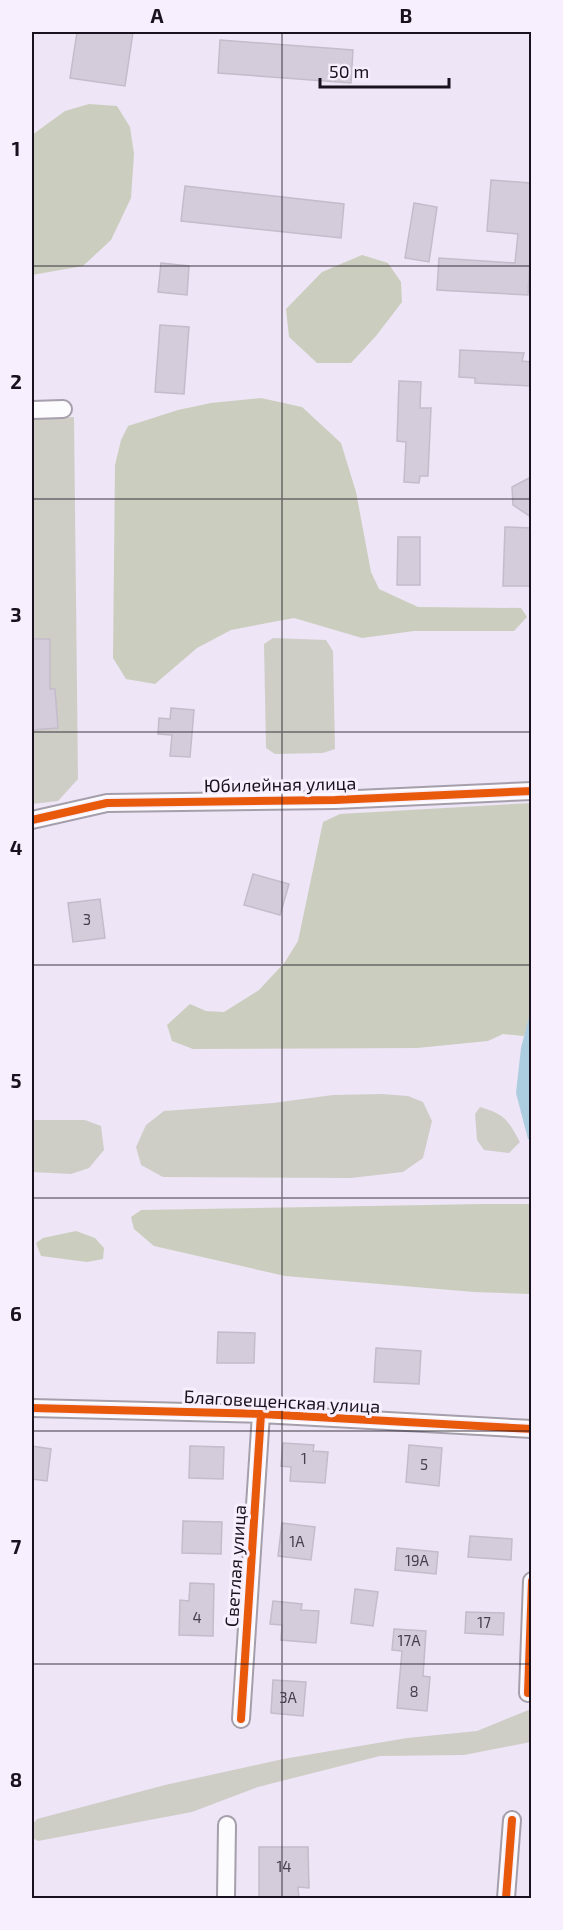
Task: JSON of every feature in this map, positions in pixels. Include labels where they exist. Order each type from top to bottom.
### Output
[{"type":"street","points":[[32,410],[63,410]]},
{"type":"street","name":"Юбилейная улица","points":[[32,820],[107,803],[335,800],[531,791]]},
{"type":"street","name":"Благовещенская улица","points":[[32,1408],[261,1414],[531,1429]]},
{"type":"street","name":"Светлая улица","points":[[241,1719],[261,1414]]},
{"type":"street","points":[[528,1693],[531,1581]]},
{"type":"street","points":[[506,1899],[512,1820]]},
{"type":"street","points":[[226,1899],[227,1825]]},
{"type":"shaded area","points":[[74,417],[78,779],[58,801],[32,804],[32,419]]},
{"type":"shaded area","points":[[273,638],[326,640],[333,651],[335,749],[323,753],[275,754],[266,748],[264,644]]},
{"type":"shaded area","points":[[333,1095],[408,1096],[423,1102],[432,1121],[423,1158],[403,1172],[351,1178],[163,1177],[141,1165],[136,1147],[146,1125],[164,1111],[273,1103]]},
{"type":"shaded area","points":[[480,1107],[501,1116],[512,1128],[520,1142],[509,1153],[484,1150],[477,1140],[475,1114]]},
{"type":"shaded area","points":[[32,1120],[85,1120],[101,1126],[104,1150],[89,1168],[71,1174],[32,1172]]},
{"type":"shaded area","points":[[531,1709],[531,1742],[464,1755],[380,1756],[258,1787],[192,1812],[38,1841],[32,1838],[32,1825],[37,1819],[165,1785],[283,1759],[407,1738],[477,1731]]},
{"type":"green space","points":[[89,104],[117,106],[130,127],[134,154],[131,198],[111,240],[83,266],[32,275],[32,135],[65,111]]},
{"type":"green space","points":[[362,255],[388,263],[401,282],[402,302],[376,336],[351,363],[317,363],[289,337],[286,309],[322,272]]},
{"type":"green space","points":[[261,398],[302,407],[341,443],[356,492],[371,572],[379,589],[418,607],[521,608],[527,617],[514,631],[414,631],[362,638],[294,618],[231,630],[197,648],[155,684],[126,679],[113,658],[115,465],[121,440],[128,426],[178,410],[211,403]]},
{"type":"green space","points":[[531,803],[532,1009],[524,1036],[503,1034],[488,1041],[417,1048],[193,1049],[172,1041],[167,1025],[190,1004],[206,1011],[224,1012],[259,990],[285,962],[298,941],[323,822],[340,814]]},
{"type":"green space","points":[[531,1204],[531,1294],[474,1292],[285,1276],[154,1246],[134,1229],[131,1217],[141,1210]]},
{"type":"green space","points":[[76,1231],[95,1238],[104,1248],[103,1259],[87,1262],[41,1256],[36,1243],[43,1238]]},
{"type":"water","points":[[531,1009],[531,1140],[528,1139],[516,1093],[521,1048]]},
{"type":"building","points":[[77,32],[133,32],[125,86],[70,78]]},
{"type":"building","points":[[220,40],[353,50],[351,83],[218,73]]},
{"type":"building","points":[[491,180],[531,183],[528,295],[437,290],[439,258],[515,263],[518,234],[487,231]]},
{"type":"building","points":[[185,186],[344,204],[341,238],[181,221]]},
{"type":"building","points":[[414,203],[437,207],[429,262],[405,258]]},
{"type":"building","points":[[161,263],[189,266],[187,295],[158,292]]},
{"type":"building","points":[[160,325],[189,327],[184,394],[155,392]]},
{"type":"building","points":[[460,350],[524,353],[522,361],[531,362],[531,386],[475,383],[475,378],[459,377]]},
{"type":"building","points":[[399,381],[421,382],[420,408],[431,408],[428,476],[420,476],[419,483],[404,482],[406,442],[397,441]]},
{"type":"building","points":[[531,477],[531,517],[513,505],[512,487]]},
{"type":"building","points":[[505,527],[531,528],[531,586],[503,586]]},
{"type":"building","points":[[398,537],[420,537],[420,585],[397,585]]},
{"type":"building","points":[[32,639],[50,639],[50,689],[55,689],[58,728],[32,730]]},
{"type":"building","points":[[171,708],[194,710],[190,757],[170,756],[172,735],[158,734],[159,718],[170,719]]},
{"type":"building","points":[[253,874],[289,884],[280,915],[244,905]]},
{"type":"building","points":[[100,899],[105,938],[73,942],[68,903]]},
{"type":"building","points":[[218,1332],[255,1333],[254,1363],[217,1363]]},
{"type":"building","points":[[376,1348],[421,1351],[419,1384],[374,1382]]},
{"type":"building","points":[[283,1443],[314,1445],[313,1451],[328,1452],[325,1483],[290,1481],[291,1467],[281,1466]]},
{"type":"building","points":[[409,1445],[442,1448],[439,1486],[406,1482]]},
{"type":"building","points":[[32,1446],[51,1449],[47,1481],[32,1479]]},
{"type":"building","points":[[190,1446],[224,1447],[223,1479],[189,1478]]},
{"type":"building","points":[[183,1521],[222,1522],[221,1554],[182,1553]]},
{"type":"building","points":[[282,1523],[315,1527],[311,1560],[278,1556]]},
{"type":"building","points":[[470,1536],[512,1539],[511,1560],[468,1557]]},
{"type":"building","points":[[397,1548],[438,1552],[436,1574],[395,1570]]},
{"type":"building","points":[[190,1583],[214,1584],[213,1636],[179,1635],[180,1600],[189,1601]]},
{"type":"building","points":[[355,1589],[378,1592],[373,1626],[351,1623]]},
{"type":"building","points":[[273,1601],[302,1604],[301,1610],[319,1611],[316,1643],[281,1640],[282,1625],[270,1624]]},
{"type":"building","points":[[466,1612],[504,1613],[503,1635],[465,1633]]},
{"type":"building","points":[[394,1629],[426,1631],[423,1676],[430,1677],[427,1711],[397,1708],[402,1651],[392,1650]]},
{"type":"building","points":[[273,1680],[306,1682],[303,1716],[271,1713]]},
{"type":"building","points":[[259,1847],[308,1847],[309,1888],[298,1887],[299,1899],[259,1899]]},
{"type":"cycle path","points":[[32,820],[107,803],[335,800],[532,791]]},
{"type":"cycle path","points":[[32,1408],[261,1414],[532,1429]]},
{"type":"cycle path","points":[[241,1719],[261,1414]]},
{"type":"cycle path","points":[[528,1693],[532,1581]]},
{"type":"cycle path","points":[[506,1898],[512,1820]]}]
